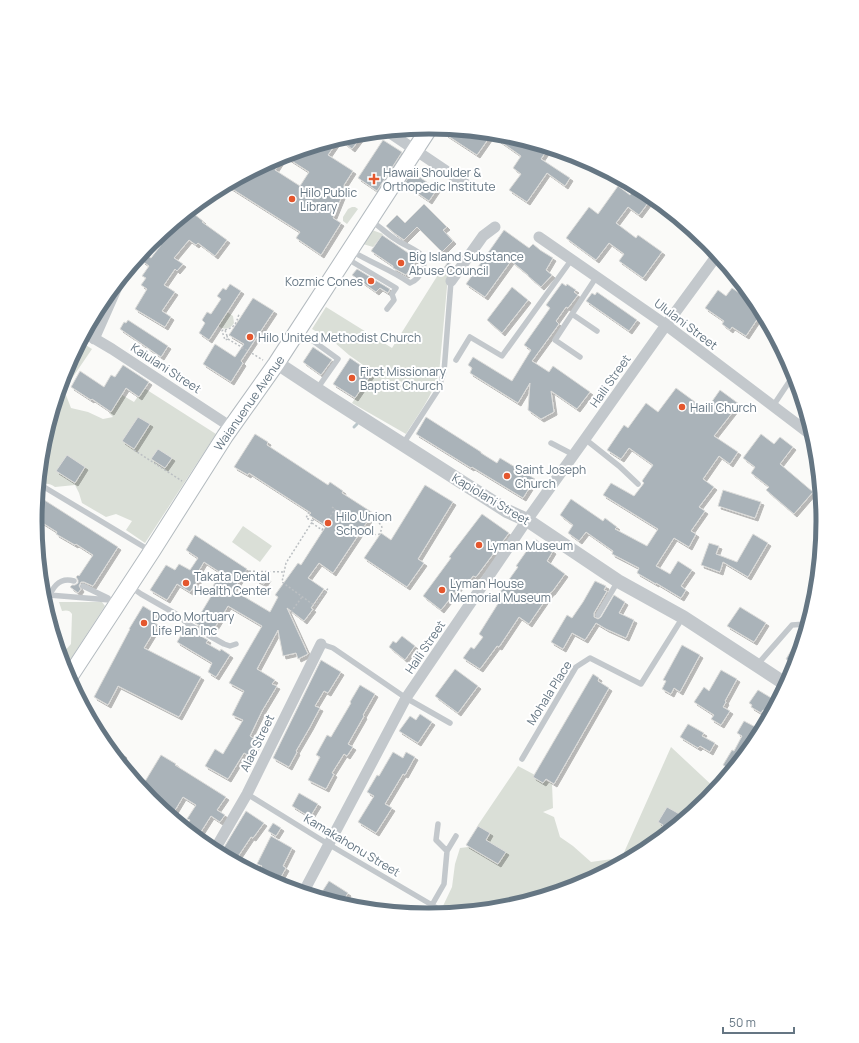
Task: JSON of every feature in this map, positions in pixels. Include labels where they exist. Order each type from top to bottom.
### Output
[{"type":"main road","name":"Waianuenue Avenue","points":[[71,671],[114,602],[129,586],[152,551],[272,362],[298,330],[425,134]]},
{"type":"street","points":[[394,136],[470,188]]},
{"type":"street","points":[[451,281],[483,236],[495,227]]},
{"type":"street","name":"Ululani Street","points":[[539,237],[666,325],[806,431]]},
{"type":"street","name":"Haili Street","points":[[305,888],[406,698],[527,520],[715,259]]},
{"type":"street","points":[[90,336],[97,323]]},
{"type":"street","name":"Kaiulani Street","points":[[90,336],[231,427]]},
{"type":"street","name":"Kapiolani Street","points":[[272,362],[317,389],[507,511],[527,520],[618,581],[683,617],[782,682]]},
{"type":"street","name":"Alae Street","points":[[217,846],[247,794],[321,644]]},
{"type":"lane","points":[[348,253],[390,271],[410,283],[415,281],[421,274],[424,266],[420,253],[396,240],[370,219]]},
{"type":"lane","points":[[348,253],[396,288],[392,294],[394,300],[387,309]]},
{"type":"lane","points":[[456,360],[470,337],[502,356],[572,259]]},
{"type":"lane","points":[[580,357],[555,340],[597,276]]},
{"type":"lane","points":[[403,444],[438,390],[444,372],[451,281]]},
{"type":"lane","points":[[572,314],[597,331]]},
{"type":"lane","points":[[298,330],[338,359],[317,389]]},
{"type":"lane","points":[[774,406],[790,380]]},
{"type":"lane","points":[[586,439],[638,484]]},
{"type":"lane","points":[[552,443],[574,455]]},
{"type":"lane","points":[[44,487],[152,551]]},
{"type":"lane","points":[[74,581],[69,580],[58,582],[49,595],[114,602]]},
{"type":"lane","points":[[598,615],[618,581]]},
{"type":"lane","points":[[83,586],[114,602]]},
{"type":"lane","points":[[129,586],[176,614],[188,624],[224,644],[230,646],[236,644]]},
{"type":"lane","name":"Mohala Place","points":[[522,759],[576,667],[590,658],[641,684],[683,617]]},
{"type":"lane","points":[[757,666],[792,625],[803,624]]},
{"type":"lane","points":[[321,644],[333,648],[406,698],[450,723]]},
{"type":"lane","name":"Kamakahonu Street","points":[[247,794],[437,909]]},
{"type":"lane","points":[[438,824],[436,840],[447,851]]},
{"type":"lane","points":[[432,905],[444,884],[447,851],[456,836]]},
{"type":"path","points":[[228,337],[225,340],[222,331],[224,329],[234,327],[239,314]]},
{"type":"path","points":[[225,330],[228,337],[272,362]]},
{"type":"path","points":[[134,450],[185,483]]},
{"type":"path","points":[[309,512],[306,518],[322,530],[336,509],[332,507]]},
{"type":"path","points":[[314,519],[286,563],[282,582],[315,606],[329,587]]},
{"type":"path","points":[[364,527],[378,537],[382,530],[381,524],[372,519]]},
{"type":"path","points":[[245,571],[284,572]]},
{"type":"path","points":[[291,612],[302,597]]},
{"type":"shaded area","points":[[352,207],[358,209],[347,224],[343,221],[343,217],[348,209]]},
{"type":"shaded area","points":[[372,230],[383,234],[373,247],[363,244]]},
{"type":"shaded area","points":[[441,270],[448,276],[439,374],[429,398],[406,434],[352,403],[373,372],[334,342],[312,329],[326,307],[392,348]]},
{"type":"shaded area","points":[[227,312],[233,316],[234,323],[227,329],[218,326]]},
{"type":"shaded area","points":[[85,345],[92,349],[67,386],[71,373]]},
{"type":"shaded area","points":[[144,388],[216,434],[145,543],[126,530],[132,521],[116,514],[106,517],[82,503],[75,485],[55,487],[44,484],[49,446],[55,421],[65,392],[71,408],[88,412],[103,419],[113,417],[109,413],[122,395],[134,402]]},
{"type":"shaded area","points":[[243,526],[272,546],[260,562],[232,542]]},
{"type":"shaded area","points":[[59,602],[102,602],[105,606],[68,662],[65,651],[71,644],[72,614],[65,610],[62,611]]},
{"type":"shaded area","points":[[671,747],[713,786],[685,813],[645,844],[601,869],[578,880],[530,896],[480,906],[446,908],[443,906],[452,887],[455,864],[460,848],[468,847],[478,825],[518,766],[552,784],[553,808],[543,812],[554,817],[560,837],[591,862],[622,857]]},
{"type":"building","points":[[446,135],[489,138],[477,155]]},
{"type":"building","points":[[359,140],[352,149],[345,143],[354,141]]},
{"type":"building","points":[[383,140],[402,152],[377,191],[358,178]]},
{"type":"building","points":[[498,140],[546,152],[541,159],[570,178],[565,186],[547,173],[527,202],[509,190],[521,174],[513,168],[521,156]]},
{"type":"building","name":"Hilo Public Library","points":[[334,146],[328,155],[353,171],[344,185],[344,191],[333,218],[341,223],[321,255],[296,238],[300,232],[232,189],[279,164],[275,170],[300,186],[309,172],[290,160]]},
{"type":"building","points":[[412,172],[437,189],[429,201],[404,184]]},
{"type":"building","points":[[618,186],[630,195],[632,192],[648,203],[639,215],[628,207],[616,223],[636,238],[638,235],[662,252],[643,278],[619,261],[624,254],[609,243],[596,260],[566,238],[589,207],[598,214]]},
{"type":"building","points":[[424,204],[447,227],[443,230],[453,241],[442,252],[417,227],[404,240],[386,226],[397,215],[405,223]]},
{"type":"building","points":[[194,214],[203,221],[202,222],[227,240],[215,256],[198,243],[196,245],[189,240],[174,258],[183,264],[177,271],[175,269],[164,285],[175,292],[162,311],[171,317],[165,327],[135,309],[147,289],[141,285],[146,278],[142,276],[149,266],[142,261],[147,256],[151,258],[161,245],[159,244]]},
{"type":"building","points":[[504,230],[529,248],[533,244],[553,258],[546,270],[552,275],[541,287],[511,261],[485,297],[466,284]]},
{"type":"building","name":"Big Island Substance Abuse Council","points":[[382,235],[417,259],[406,275],[393,268],[393,266],[371,251]]},
{"type":"building","points":[[448,262],[453,266],[448,273],[443,269]]},
{"type":"building","name":"Kozmic Cones","points":[[357,269],[390,289],[388,293],[380,288],[376,292],[352,275]]},
{"type":"building","points":[[562,283],[566,286],[567,284],[576,290],[574,292],[578,295],[568,308],[566,307],[556,321],[559,324],[532,361],[549,372],[553,366],[590,392],[577,409],[551,391],[554,412],[541,419],[528,410],[530,383],[518,403],[470,373],[472,368],[468,365],[473,357],[512,381],[531,350],[524,345],[550,308],[546,305]]},
{"type":"building","points":[[230,284],[241,291],[209,340],[199,333],[205,323],[202,320],[207,312],[211,314],[221,299],[217,296],[223,288],[226,290]]},
{"type":"building","points":[[512,287],[528,300],[502,333],[487,320]]},
{"type":"building","points":[[732,288],[745,297],[760,319],[758,318],[746,336],[732,327],[730,330],[722,324],[724,321],[705,308],[718,290],[726,296]]},
{"type":"building","points":[[597,292],[637,320],[629,331],[586,301],[592,293],[595,295]]},
{"type":"building","points":[[253,298],[274,311],[241,361],[243,363],[231,382],[203,364],[215,344],[235,357],[244,344],[229,335]]},
{"type":"building","points":[[128,320],[168,346],[161,357],[120,329],[124,322],[126,323]]},
{"type":"building","points":[[313,347],[332,360],[321,375],[303,362]]},
{"type":"building","name":"First Missionary Baptist Church","points":[[350,358],[372,373],[355,398],[333,384]]},
{"type":"building","points":[[123,365],[149,382],[139,397],[126,388],[111,412],[71,387],[80,371],[104,387],[111,375],[115,377]]},
{"type":"building","points":[[676,388],[706,410],[720,390],[739,404],[714,436],[738,452],[730,464],[719,456],[703,479],[714,487],[699,507],[705,511],[691,531],[696,534],[689,547],[674,538],[656,566],[670,574],[678,561],[692,570],[681,586],[686,590],[681,598],[637,573],[639,568],[612,554],[613,551],[586,532],[579,541],[568,533],[573,525],[560,515],[571,499],[603,521],[605,518],[617,527],[615,529],[647,546],[658,529],[603,495],[611,483],[634,496],[644,483],[642,481],[653,465],[629,448],[621,459],[607,450],[624,425],[628,428],[646,403],[658,412]]},
{"type":"building","points":[[138,417],[150,424],[134,449],[122,441]]},
{"type":"building","points":[[426,417],[497,463],[500,458],[535,479],[523,498],[416,434]]},
{"type":"building","points":[[255,434],[268,442],[267,445],[328,485],[330,482],[343,491],[342,493],[373,513],[333,573],[319,563],[308,578],[324,589],[311,608],[313,609],[304,621],[287,608],[308,654],[298,659],[296,653],[283,656],[278,630],[257,669],[275,680],[272,684],[277,686],[262,711],[250,736],[259,742],[250,756],[244,753],[228,779],[205,766],[215,749],[223,754],[243,720],[232,715],[244,691],[229,683],[262,626],[228,606],[212,632],[195,623],[213,593],[210,591],[221,573],[204,562],[195,577],[199,579],[190,592],[177,584],[167,600],[150,590],[166,565],[175,570],[179,564],[190,570],[198,558],[186,550],[195,535],[247,569],[233,590],[270,612],[278,597],[275,595],[298,563],[301,565],[326,526],[309,515],[311,513],[249,473],[248,475],[234,467]]},
{"type":"building","points":[[761,434],[774,444],[780,437],[793,447],[780,464],[813,492],[794,514],[766,490],[769,487],[751,473],[755,467],[743,458]]},
{"type":"building","points":[[158,449],[172,458],[165,468],[151,459]]},
{"type":"building","points":[[67,455],[85,467],[75,483],[56,471]]},
{"type":"building","points":[[425,485],[453,502],[418,559],[424,563],[407,587],[364,558],[381,533],[391,540]]},
{"type":"building","points":[[723,490],[761,502],[755,518],[718,506]]},
{"type":"building","points":[[43,499],[118,547],[93,586],[81,582],[79,586],[81,589],[78,593],[70,587],[78,583],[76,577],[78,575],[79,576],[93,555],[56,534],[57,532],[42,523]]},
{"type":"building","name":"Lyman Museum","points":[[482,514],[509,533],[476,577],[473,576],[468,583],[464,581],[441,610],[423,596],[451,558],[449,557]]},
{"type":"building","points":[[753,534],[768,543],[748,577],[723,562],[720,572],[701,565],[709,543],[719,546],[716,554],[737,562]]},
{"type":"building","points":[[535,539],[553,551],[547,561],[565,574],[529,624],[519,617],[499,647],[497,646],[480,669],[463,658],[471,647],[474,649],[483,637],[479,634],[499,602],[495,599],[518,567],[516,566]]},
{"type":"building","points":[[260,573],[268,578],[264,584],[256,580]]},
{"type":"building","points":[[595,581],[606,586],[604,590],[607,591],[594,613],[594,617],[598,619],[601,617],[614,595],[625,602],[619,613],[634,620],[626,638],[596,623],[585,640],[572,633],[563,649],[551,642],[567,615],[572,618]]},
{"type":"building","points":[[143,606],[156,614],[152,621],[158,625],[144,648],[201,677],[179,717],[118,686],[108,705],[94,697],[129,629]]},
{"type":"building","points":[[740,607],[766,623],[754,642],[727,626]]},
{"type":"building","points":[[184,630],[189,632],[190,630],[208,640],[206,643],[220,651],[221,649],[230,655],[216,677],[208,672],[212,663],[177,642]]},
{"type":"building","points":[[402,636],[415,646],[405,660],[389,647],[393,641],[396,643]]},
{"type":"building","points":[[795,644],[796,645],[791,662],[786,659]]},
{"type":"building","points":[[682,645],[700,655],[680,692],[674,688],[671,694],[662,689],[666,681],[663,680]]},
{"type":"building","points":[[321,660],[341,672],[328,693],[324,691],[315,706],[320,708],[296,751],[297,752],[289,767],[273,758]]},
{"type":"building","points":[[455,669],[478,686],[458,713],[435,696]]},
{"type":"building","points":[[721,670],[737,679],[725,701],[726,702],[723,707],[730,711],[721,725],[711,719],[714,715],[694,702],[704,687],[709,691]]},
{"type":"building","points":[[593,674],[599,678],[598,681],[609,688],[554,784],[546,779],[543,783],[533,777]]},
{"type":"building","points":[[360,685],[375,694],[348,744],[353,747],[347,756],[344,754],[332,773],[334,774],[326,789],[308,780],[320,757],[316,755],[327,735],[331,737]]},
{"type":"building","points":[[758,690],[773,699],[767,712],[763,710],[761,713],[751,707],[752,705],[749,703]]},
{"type":"building","points":[[420,714],[432,722],[418,743],[399,731],[410,716],[416,720]]},
{"type":"building","points":[[744,721],[757,728],[728,768],[723,765],[732,750],[734,751],[742,736],[737,733]]},
{"type":"building","points":[[688,724],[704,733],[702,736],[715,743],[710,752],[700,746],[698,748],[680,737]]},
{"type":"building","points":[[116,748],[124,755],[122,757]]},
{"type":"building","points":[[393,752],[403,758],[406,752],[415,757],[405,775],[403,774],[385,804],[392,808],[376,833],[358,822],[374,796],[367,792],[377,775],[379,776]]},
{"type":"building","points":[[161,755],[226,797],[217,810],[225,815],[220,822],[211,816],[200,833],[188,824],[190,820],[187,819],[196,805],[183,797],[174,813],[144,783]]},
{"type":"building","points":[[299,793],[318,804],[310,817],[292,806]]},
{"type":"building","points":[[667,807],[682,815],[662,831],[660,830],[663,825],[658,822]]},
{"type":"building","points":[[246,811],[264,823],[253,838],[251,837],[237,858],[223,849]]},
{"type":"building","points":[[273,823],[281,828],[276,836],[268,831]]},
{"type":"building","points":[[478,826],[490,833],[486,840],[506,852],[498,864],[466,845]]},
{"type":"building","points":[[271,836],[292,848],[283,866],[286,868],[281,877],[275,874],[274,877],[260,870],[262,866],[257,864]]},
{"type":"building","points":[[329,881],[348,893],[344,900],[321,893]]},
{"type":"waterway","points":[[354,427],[357,424]]},
{"type":"place","name":"Hawaii Shoulder & Orthopedic Institute","points":[[374,179]]},
{"type":"place","name":"Hilo Public Library","points":[[292,199]]},
{"type":"place","name":"Big Island Substance Abuse Council","points":[[401,263]]},
{"type":"place","name":"Kozmic Cones","points":[[371,281]]},
{"type":"place","name":"Hilo United Methodist Church","points":[[250,337]]},
{"type":"place","name":"First Missionary Baptist Church","points":[[352,378]]},
{"type":"place","name":"Haili Church","points":[[682,407]]},
{"type":"place","name":"Saint Joseph Church","points":[[507,476]]},
{"type":"place","name":"Hilo Union School","points":[[328,523]]},
{"type":"place","name":"Lyman Museum","points":[[479,545]]},
{"type":"place","name":"Takata Dental Health Center","points":[[186,583]]},
{"type":"place","name":"Lyman House Memorial Museum","points":[[442,590]]},
{"type":"place","name":"Dodo Mortuary Life Plan Inc","points":[[144,623]]}]
